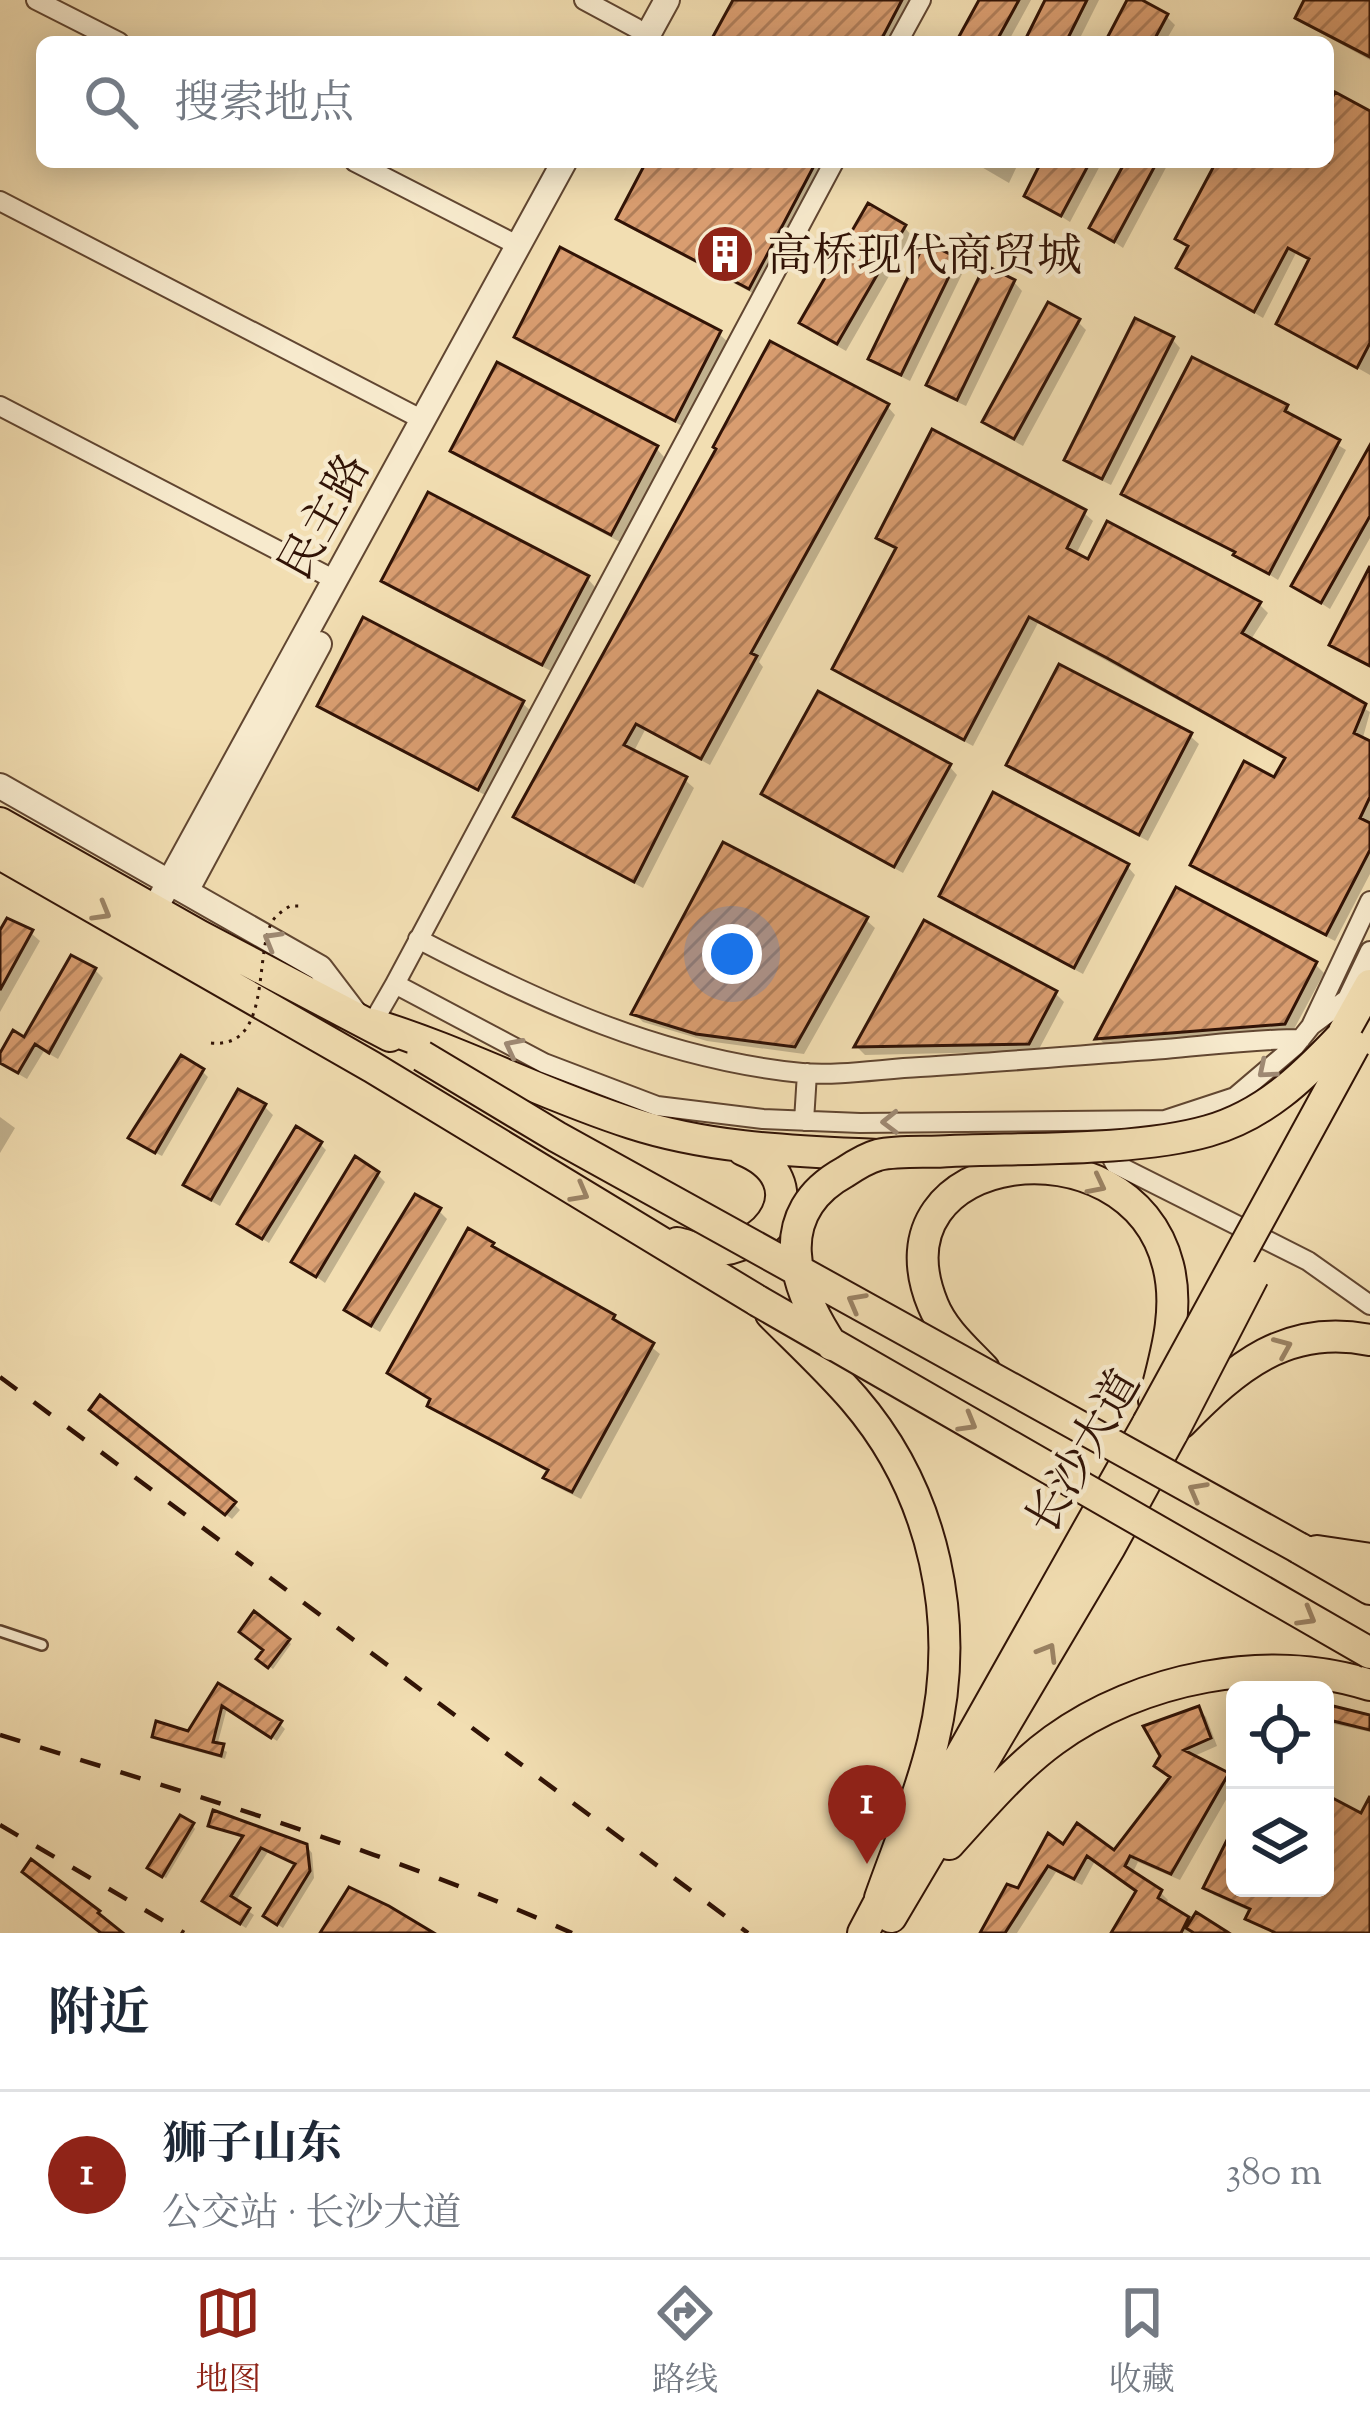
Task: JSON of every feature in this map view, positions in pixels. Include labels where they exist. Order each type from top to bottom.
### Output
[{"type":"main road","points":[[0,824],[154,910],[428,1050],[631,1124],[739,1148],[878,1155],[1136,1141],[1206,1132],[1244,1118],[1355,1045],[1370,986]]},
{"type":"main road","points":[[0,854],[372,1067],[832,1345],[1370,1653]]},
{"type":"main road","points":[[892,1896],[1110,1547],[1161,1427],[1370,1009]]},
{"type":"main road","points":[[428,1050],[556,1137],[1370,1589]]},
{"type":"main road","points":[[660,1238],[706,1250],[729,1248],[768,1229],[780,1213],[780,1183],[760,1157],[739,1148]]},
{"type":"main road","points":[[832,1345],[803,1290],[794,1240],[801,1217],[821,1186],[878,1155]]},
{"type":"main road","points":[[992,1378],[946,1328],[932,1303],[926,1238],[939,1209],[968,1184],[989,1172],[1046,1166],[1087,1178],[1112,1192],[1138,1212],[1157,1236],[1168,1266],[1172,1299],[1161,1427]]},
{"type":"main road","points":[[758,1301],[856,1402],[901,1469],[930,1536],[944,1607],[944,1672],[933,1742],[882,1933]]},
{"type":"main road","points":[[1161,1427],[1270,1351],[1305,1337],[1338,1334],[1370,1340]]},
{"type":"main road","points":[[1299,1548],[1370,1559]]},
{"type":"main road","points":[[862,1933],[892,1896],[1055,1739],[1138,1693],[1222,1676],[1296,1670],[1370,1685]]},
{"type":"street","points":[[36,0],[107,36]]},
{"type":"street","points":[[584,0],[635,36]]},
{"type":"street","points":[[636,36],[651,0]]},
{"type":"street","points":[[637,36],[667,0]]},
{"type":"street","points":[[901,36],[920,0]]},
{"type":"street","points":[[367,168],[519,246]]},
{"type":"street","name":"民主路","points":[[178,886],[335,580],[561,168]]},
{"type":"street","name":"民主路","points":[[154,910],[178,886],[576,168]]},
{"type":"street","points":[[0,786],[320,968],[364,1020],[395,984],[831,168]]},
{"type":"street","points":[[0,201],[424,420]]},
{"type":"street","points":[[0,406],[335,580]]},
{"type":"street","points":[[1306,1032],[1370,902]]},
{"type":"street","points":[[418,939],[526,995],[609,1030],[737,1064],[807,1073],[1002,1062],[1306,1032]]},
{"type":"street","points":[[395,984],[544,1063],[657,1106],[804,1120],[1165,1120],[1235,1097],[1347,999],[1370,951]]},
{"type":"street","points":[[804,1120],[807,1073]]},
{"type":"street","points":[[1093,1120],[1115,1164],[1308,1261],[1370,1305]]},
{"type":"lane","points":[[0,1631],[42,1645]]},
{"type":"path","points":[[211,1043],[233,1042],[248,1028],[270,924],[290,906],[301,906]]},
{"type":"building","points":[[733,0],[902,0],[883,36],[713,36]]},
{"type":"building","points":[[979,0],[1019,0],[999,36],[959,36]]},
{"type":"building","points":[[1045,0],[1087,0],[1069,36],[1027,36]]},
{"type":"building","points":[[1127,0],[1142,0],[1168,14],[1156,36],[1108,36]]},
{"type":"building","points":[[1304,0],[1370,0],[1370,57],[1334,36],[1295,18]]},
{"type":"building","points":[[1334,94],[1370,111],[1370,343],[1357,368],[1276,324],[1309,259],[1288,248],[1254,312],[1176,268],[1188,246],[1175,239],[1213,168],[1334,168]]},
{"type":"building","name":"高桥现代商贸城","points":[[643,168],[813,168],[749,289],[616,219]]},
{"type":"building","points":[[1038,168],[1087,168],[1061,216],[1024,196]]},
{"type":"building","points":[[1122,168],[1154,168],[1114,242],[1089,228]]},
{"type":"building","points":[[868,203],[906,225],[837,344],[799,323]]},
{"type":"building","points":[[925,242],[958,258],[901,375],[868,359]]},
{"type":"building","points":[[560,247],[721,331],[675,421],[514,337]]},
{"type":"building","points":[[985,265],[1015,280],[957,400],[926,385]]},
{"type":"building","points":[[1048,302],[1080,319],[1014,439],[982,422]]},
{"type":"building","points":[[1135,318],[1174,337],[1102,479],[1064,460]]},
{"type":"building","points":[[770,341],[889,404],[751,653],[757,656],[701,759],[636,724],[624,745],[687,777],[634,882],[513,817],[716,449]]},
{"type":"building","points":[[1192,357],[1288,405],[1285,411],[1340,440],[1269,574],[1121,494]]},
{"type":"building","points":[[497,362],[658,446],[611,535],[450,451]]},
{"type":"building","points":[[932,429],[1086,510],[1067,548],[1088,559],[1107,521],[1261,602],[1242,633],[1366,704],[1354,733],[1370,741],[1370,797],[1360,818],[1370,823],[1370,850],[1326,935],[1190,865],[1244,761],[1274,777],[1285,758],[1107,658],[1029,617],[964,740],[832,669],[896,548],[876,538]]},
{"type":"building","points":[[1370,445],[1370,516],[1321,603],[1291,586]]},
{"type":"building","points":[[428,492],[589,576],[542,665],[381,581]]},
{"type":"building","points":[[1370,566],[1370,666],[1329,645]]},
{"type":"building","points":[[363,617],[524,701],[478,790],[317,706]]},
{"type":"building","points":[[1059,664],[1192,733],[1139,835],[1006,765]]},
{"type":"building","points":[[818,691],[951,764],[894,867],[761,794]]},
{"type":"building","points":[[993,792],[1129,864],[1074,968],[939,896]]},
{"type":"building","points":[[723,842],[868,917],[795,1047],[696,1034],[631,1014]]},
{"type":"building","points":[[1176,887],[1317,962],[1285,1024],[1095,1039]]},
{"type":"building","points":[[7,918],[33,930],[0,990],[0,930]]},
{"type":"building","points":[[924,920],[1057,991],[1029,1044],[854,1047]]},
{"type":"building","points":[[71,955],[96,968],[49,1053],[35,1044],[18,1073],[0,1063],[0,1053],[13,1030],[24,1037]]},
{"type":"building","points":[[181,1055],[204,1069],[155,1153],[128,1138]]},
{"type":"building","points":[[238,1089],[266,1104],[211,1200],[183,1185]]},
{"type":"building","points":[[296,1126],[322,1142],[262,1239],[237,1224]]},
{"type":"building","points":[[355,1156],[379,1172],[316,1277],[291,1262]]},
{"type":"building","points":[[415,1194],[441,1208],[371,1326],[344,1310]]},
{"type":"building","points":[[468,1228],[654,1343],[572,1492],[543,1478],[548,1470],[427,1406],[430,1399],[387,1373]]},
{"type":"building","points":[[100,1395],[236,1502],[225,1515],[89,1410]]},
{"type":"building","points":[[254,1611],[290,1639],[268,1668],[256,1659],[263,1650],[239,1632]]},
{"type":"building","points":[[218,1683],[282,1721],[271,1738],[222,1706],[213,1742],[224,1744],[221,1756],[152,1737],[156,1721],[188,1731]]},
{"type":"building","points":[[1199,1706],[1211,1738],[1184,1750],[1226,1771],[1171,1874],[1130,1856],[1125,1866],[1162,1890],[1158,1898],[1189,1917],[1181,1933],[1111,1933],[1136,1891],[1087,1856],[1074,1879],[1048,1866],[1005,1933],[980,1933],[1007,1884],[1018,1888],[1048,1833],[1063,1844],[1077,1823],[1114,1850],[1170,1777],[1154,1766],[1160,1756],[1143,1726]]},
{"type":"building","points":[[1334,1706],[1370,1715],[1370,1730],[1334,1721]]},
{"type":"building","points":[[1370,1796],[1370,1933],[1276,1933],[1245,1919],[1250,1909],[1203,1888],[1226,1842],[1226,1897],[1334,1897],[1334,1799],[1361,1813]]},
{"type":"building","points":[[213,1810],[307,1844],[310,1871],[277,1925],[263,1916],[295,1864],[261,1848],[231,1896],[250,1908],[240,1924],[202,1901],[243,1836],[208,1826]]},
{"type":"building","points":[[180,1815],[194,1823],[162,1877],[147,1868]]},
{"type":"building","points":[[31,1859],[123,1933],[101,1933],[22,1872]]},
{"type":"building","points":[[349,1887],[389,1906],[434,1933],[320,1933]]},
{"type":"building","points":[[1196,1912],[1229,1933],[1194,1933],[1186,1928]]},
{"type":"railway","points":[[0,1377],[748,1933]]},
{"type":"railway","points":[[0,1735],[361,1850],[572,1933]]},
{"type":"railway","points":[[0,1825],[184,1933]]},
{"type":"place","name":"高桥现代商贸城","points":[[725,254]]},
{"type":"place","name":"狮子山东","points":[[867,1864]]}]
